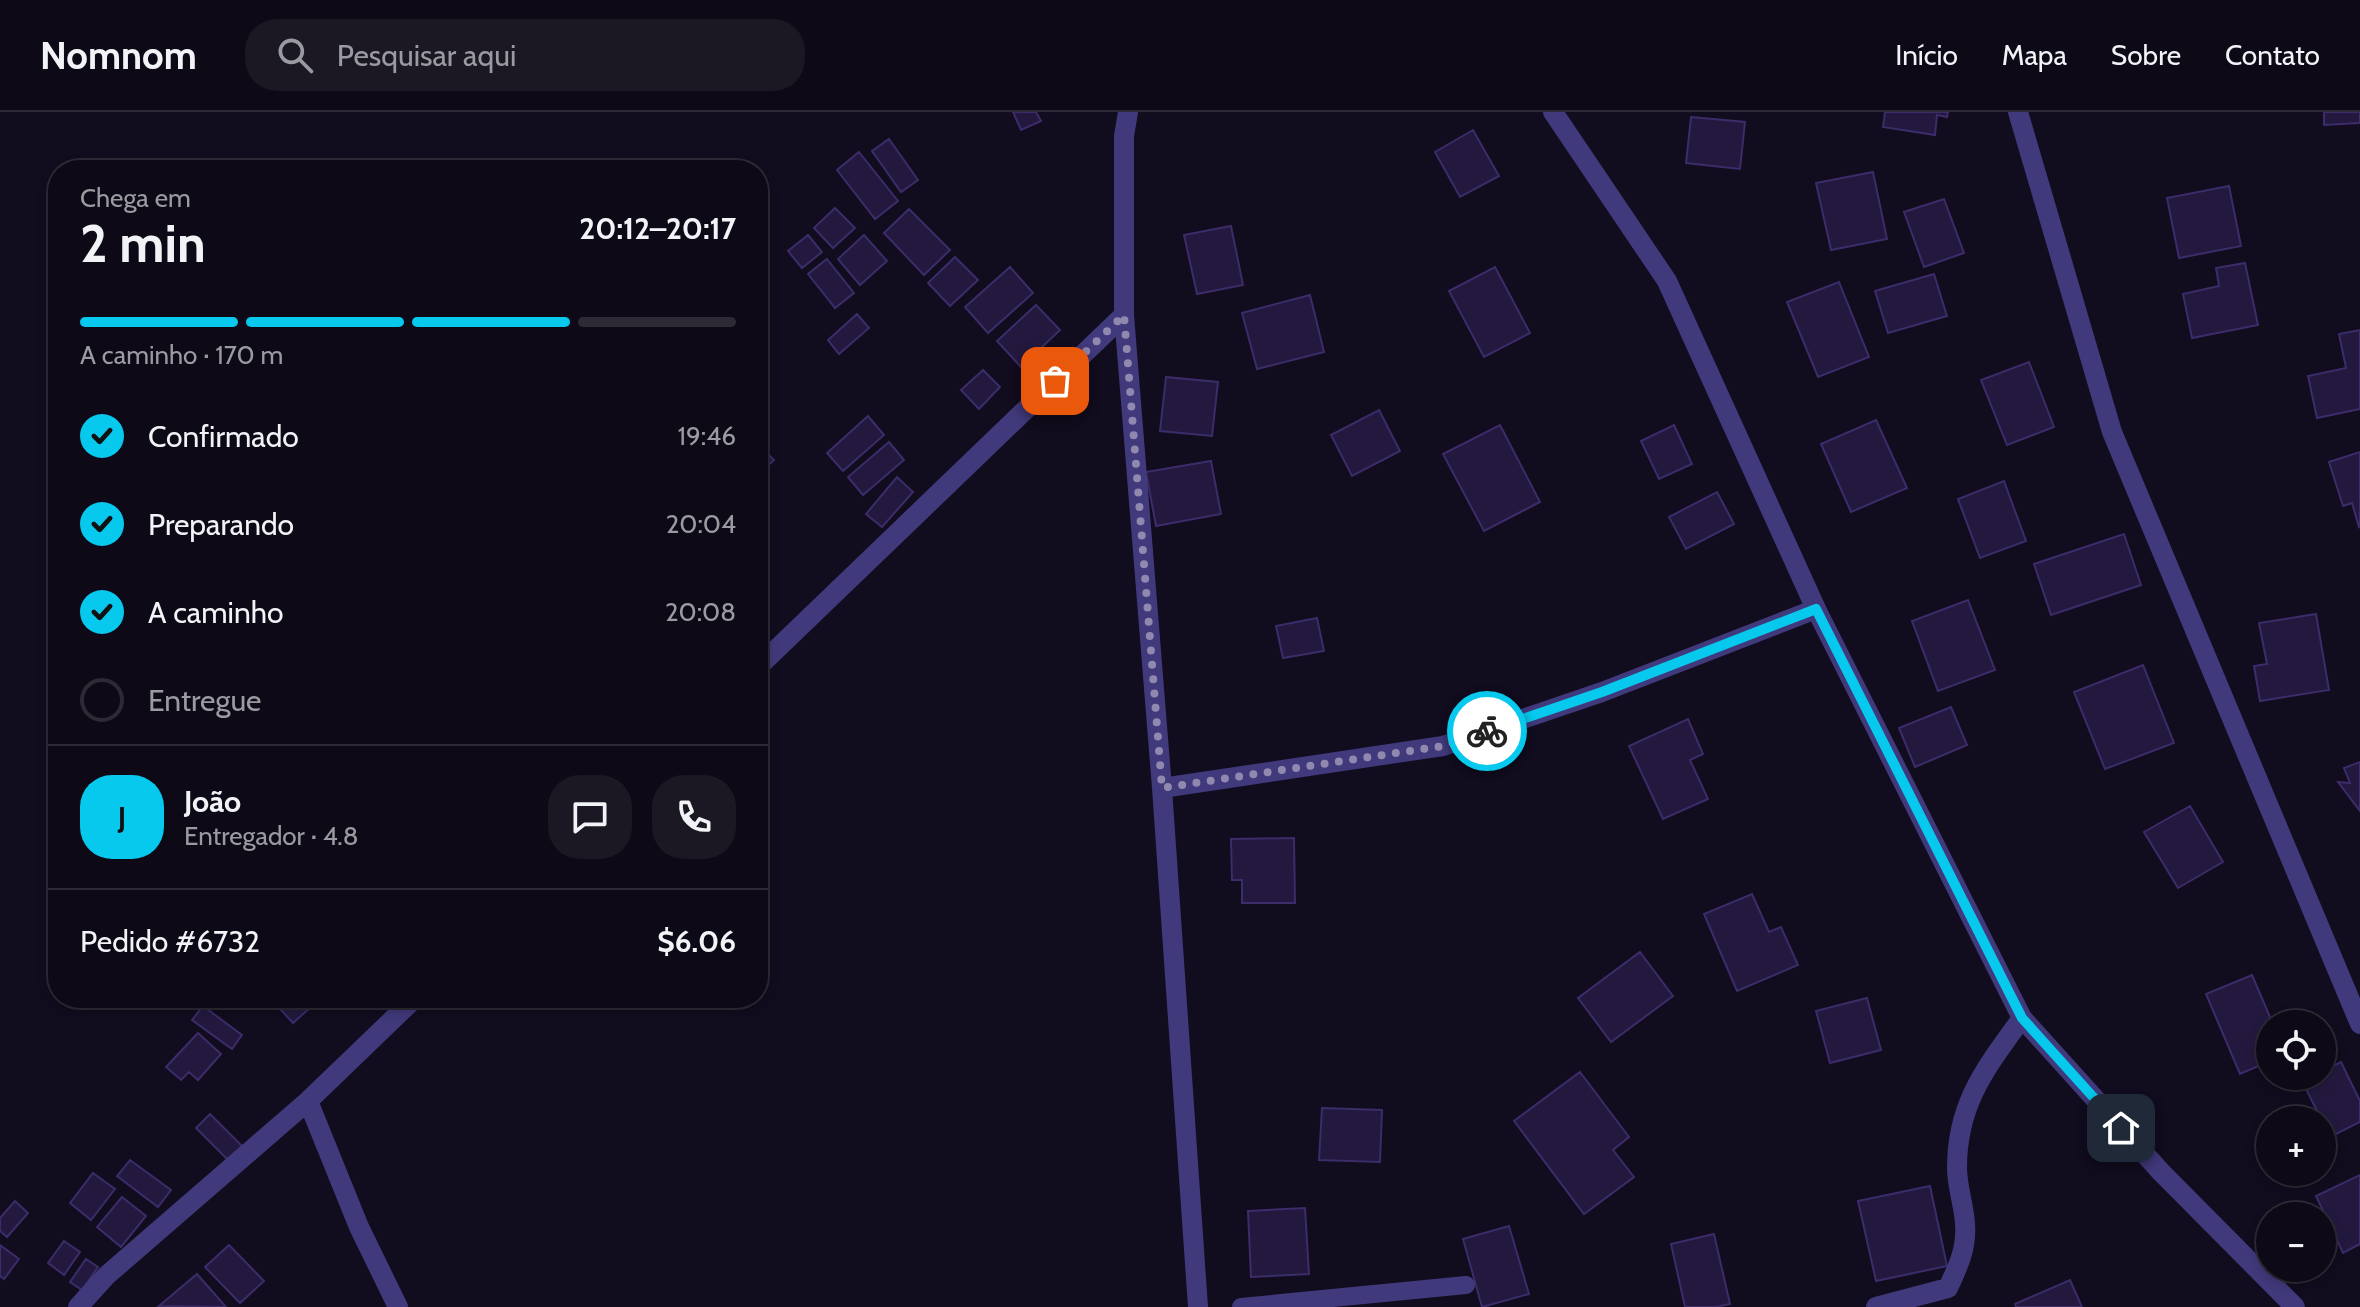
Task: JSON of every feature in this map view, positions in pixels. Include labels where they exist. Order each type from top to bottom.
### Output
[{"type":"street","points":[[1128,112],[1124,136],[1124,315],[1162,788],[1198,1307]]},
{"type":"street","points":[[1553,112],[1667,281],[1816,609],[2022,1018],[2161,1172],[2295,1307]]},
{"type":"street","points":[[2018,112],[2112,432],[2360,1024]]},
{"type":"street","points":[[768,657],[1124,315]]},
{"type":"street","points":[[1162,788],[1443,746],[1602,692],[1816,609]]},
{"type":"street","points":[[78,1307],[106,1276],[308,1101],[405,1008]]},
{"type":"street","points":[[1876,1307],[1948,1288],[1963,1258],[1966,1226],[1957,1170],[1962,1120],[1977,1080],[2022,1018]]},
{"type":"street","points":[[308,1101],[359,1227],[398,1307]]},
{"type":"lane","points":[[1241,1307],[1466,1285]]},
{"type":"building","points":[[1013,112],[1036,112],[1041,121],[1021,130]]},
{"type":"building","points":[[1885,112],[1948,112],[1947,117],[1937,115],[1935,135],[1883,127]]},
{"type":"building","points":[[2324,112],[2360,112],[2360,123],[2324,125]]},
{"type":"building","points":[[1691,117],[1745,122],[1740,169],[1686,163]]},
{"type":"building","points":[[1473,130],[1499,176],[1460,197],[1435,152]]},
{"type":"building","points":[[889,139],[918,180],[901,192],[872,151]]},
{"type":"building","points":[[859,152],[898,201],[875,219],[837,170]]},
{"type":"building","points":[[1873,172],[1887,239],[1831,250],[1816,183]]},
{"type":"building","points":[[2229,186],[2241,246],[2179,258],[2167,198]]},
{"type":"building","points":[[1944,199],[1964,253],[1924,267],[1904,212]]},
{"type":"building","points":[[835,208],[855,228],[833,248],[814,228]]},
{"type":"building","points":[[909,209],[950,250],[924,275],[884,233]]},
{"type":"building","points":[[1231,226],[1243,285],[1197,294],[1184,235]]},
{"type":"building","points":[[808,235],[822,252],[802,268],[788,251]]},
{"type":"building","points":[[864,235],[887,261],[860,285],[838,259]]},
{"type":"building","points":[[955,257],[978,280],[950,306],[928,283]]},
{"type":"building","points":[[827,259],[854,293],[835,308],[808,274]]},
{"type":"building","points":[[2245,263],[2258,325],[2192,338],[2183,294],[2219,286],[2216,268]]},
{"type":"building","points":[[1010,267],[1033,293],[988,333],[965,307]]},
{"type":"building","points":[[1495,267],[1530,333],[1484,357],[1449,291]]},
{"type":"building","points":[[1934,274],[1947,316],[1888,333],[1875,291]]},
{"type":"building","points":[[1839,282],[1869,357],[1818,377],[1787,302]]},
{"type":"building","points":[[1310,295],[1324,352],[1257,369],[1242,313]]},
{"type":"building","points":[[1036,305],[1060,330],[1021,367],[997,341]]},
{"type":"building","points":[[857,314],[869,328],[839,354],[828,340]]},
{"type":"building","points":[[2360,330],[2360,409],[2317,418],[2308,376],[2346,368],[2339,334]]},
{"type":"building","points":[[2029,362],[2054,427],[2007,445],[1981,380]]},
{"type":"building","points":[[983,370],[1000,387],[979,409],[961,390]]},
{"type":"building","points":[[1166,377],[1218,382],[1212,436],[1160,431]]},
{"type":"building","points":[[1379,410],[1400,451],[1352,476],[1331,435]]},
{"type":"building","points":[[868,416],[884,435],[843,471],[827,453]]},
{"type":"building","points":[[1876,420],[1907,488],[1851,512],[1821,444]]},
{"type":"building","points":[[1500,425],[1540,502],[1484,531],[1443,454]]},
{"type":"building","points":[[1674,425],[1692,464],[1659,479],[1641,441]]},
{"type":"building","points":[[889,442],[904,460],[863,495],[848,477]]},
{"type":"building","points":[[2360,452],[2359,527],[2352,503],[2343,506],[2329,462]]},
{"type":"building","points":[[1211,461],[1221,514],[1156,526],[1146,472]]},
{"type":"building","points":[[897,477],[913,492],[882,527],[866,514]]},
{"type":"building","points":[[2004,481],[2026,541],[1980,558],[1958,499]]},
{"type":"building","points":[[1717,492],[1734,524],[1686,549],[1669,517]]},
{"type":"building","points":[[2124,534],[2141,585],[2051,615],[2034,564]]},
{"type":"building","points":[[1968,600],[1995,670],[1938,691],[1912,621]]},
{"type":"building","points":[[2316,614],[2329,690],[2260,701],[2254,666],[2267,664],[2259,623]]},
{"type":"building","points":[[1317,618],[1324,651],[1283,658],[1276,626]]},
{"type":"building","points":[[2143,665],[2174,743],[2105,769],[2074,692]]},
{"type":"building","points":[[1951,707],[1967,745],[1915,767],[1899,728]]},
{"type":"building","points":[[1688,719],[1703,754],[1690,760],[1708,799],[1663,819],[1629,746]]},
{"type":"building","points":[[2360,762],[2360,811],[2338,782],[2350,783],[2344,768]]},
{"type":"building","points":[[2190,806],[2223,862],[2178,888],[2144,832]]},
{"type":"building","points":[[1294,838],[1295,903],[1242,903],[1242,880],[1232,880],[1231,839]]},
{"type":"building","points":[[1752,894],[1769,932],[1781,927],[1798,965],[1737,991],[1704,914]]},
{"type":"building","points":[[1640,952],[1673,996],[1611,1042],[1578,998]]},
{"type":"building","points":[[2252,975],[2267,1010],[2256,1010],[2256,1067],[2240,1074],[2206,994]]},
{"type":"building","points":[[1867,998],[1881,1050],[1830,1063],[1816,1011]]},
{"type":"building","points":[[201,1008],[206,1008],[242,1035],[232,1049],[192,1020]]},
{"type":"building","points":[[279,1008],[310,1008],[293,1023]]},
{"type":"building","points":[[198,1033],[221,1054],[198,1080],[189,1072],[181,1080],[166,1067]]},
{"type":"building","points":[[2341,1062],[2360,1101],[2360,1122],[2336,1134],[2336,1106],[2314,1106],[2306,1090],[2336,1090],[2336,1064]]},
{"type":"building","points":[[1580,1072],[1629,1137],[1613,1150],[1634,1177],[1584,1214],[1514,1121]]},
{"type":"building","points":[[1322,1108],[1382,1110],[1380,1162],[1319,1160]]},
{"type":"building","points":[[210,1114],[246,1150],[232,1164],[196,1128]]},
{"type":"building","points":[[130,1160],[171,1190],[158,1207],[117,1176]]},
{"type":"building","points":[[93,1173],[115,1189],[91,1220],[70,1203]]},
{"type":"building","points":[[2360,1175],[2360,1244],[2343,1253],[2336,1238],[2336,1202],[2319,1202],[2316,1196]]},
{"type":"building","points":[[1930,1186],[1947,1266],[1876,1281],[1858,1201]]},
{"type":"building","points":[[122,1197],[146,1216],[121,1247],[97,1227]]},
{"type":"building","points":[[15,1201],[28,1213],[7,1237],[0,1231],[0,1218]]},
{"type":"building","points":[[1305,1208],[1309,1274],[1251,1277],[1248,1211]]},
{"type":"building","points":[[1509,1226],[1529,1294],[1482,1307],[1463,1239]]},
{"type":"building","points":[[1714,1234],[1730,1304],[1685,1307],[1671,1244]]},
{"type":"building","points":[[64,1241],[80,1252],[64,1275],[48,1263]]},
{"type":"building","points":[[0,1245],[19,1259],[4,1279],[0,1276]]},
{"type":"building","points":[[229,1245],[264,1281],[240,1303],[205,1267]]},
{"type":"building","points":[[86,1259],[98,1267],[82,1290],[70,1282]]},
{"type":"building","points":[[197,1274],[226,1307],[159,1306]]},
{"type":"building","points":[[2070,1280],[2082,1307],[2016,1307],[2015,1304]]},
{"type":"way so far","points":[[1055,381],[1124,315],[1162,788],[1443,746],[1487,731]]},
{"type":"route","points":[[1487,731],[1602,692],[1816,609],[2022,1018],[2121,1128]]}]
